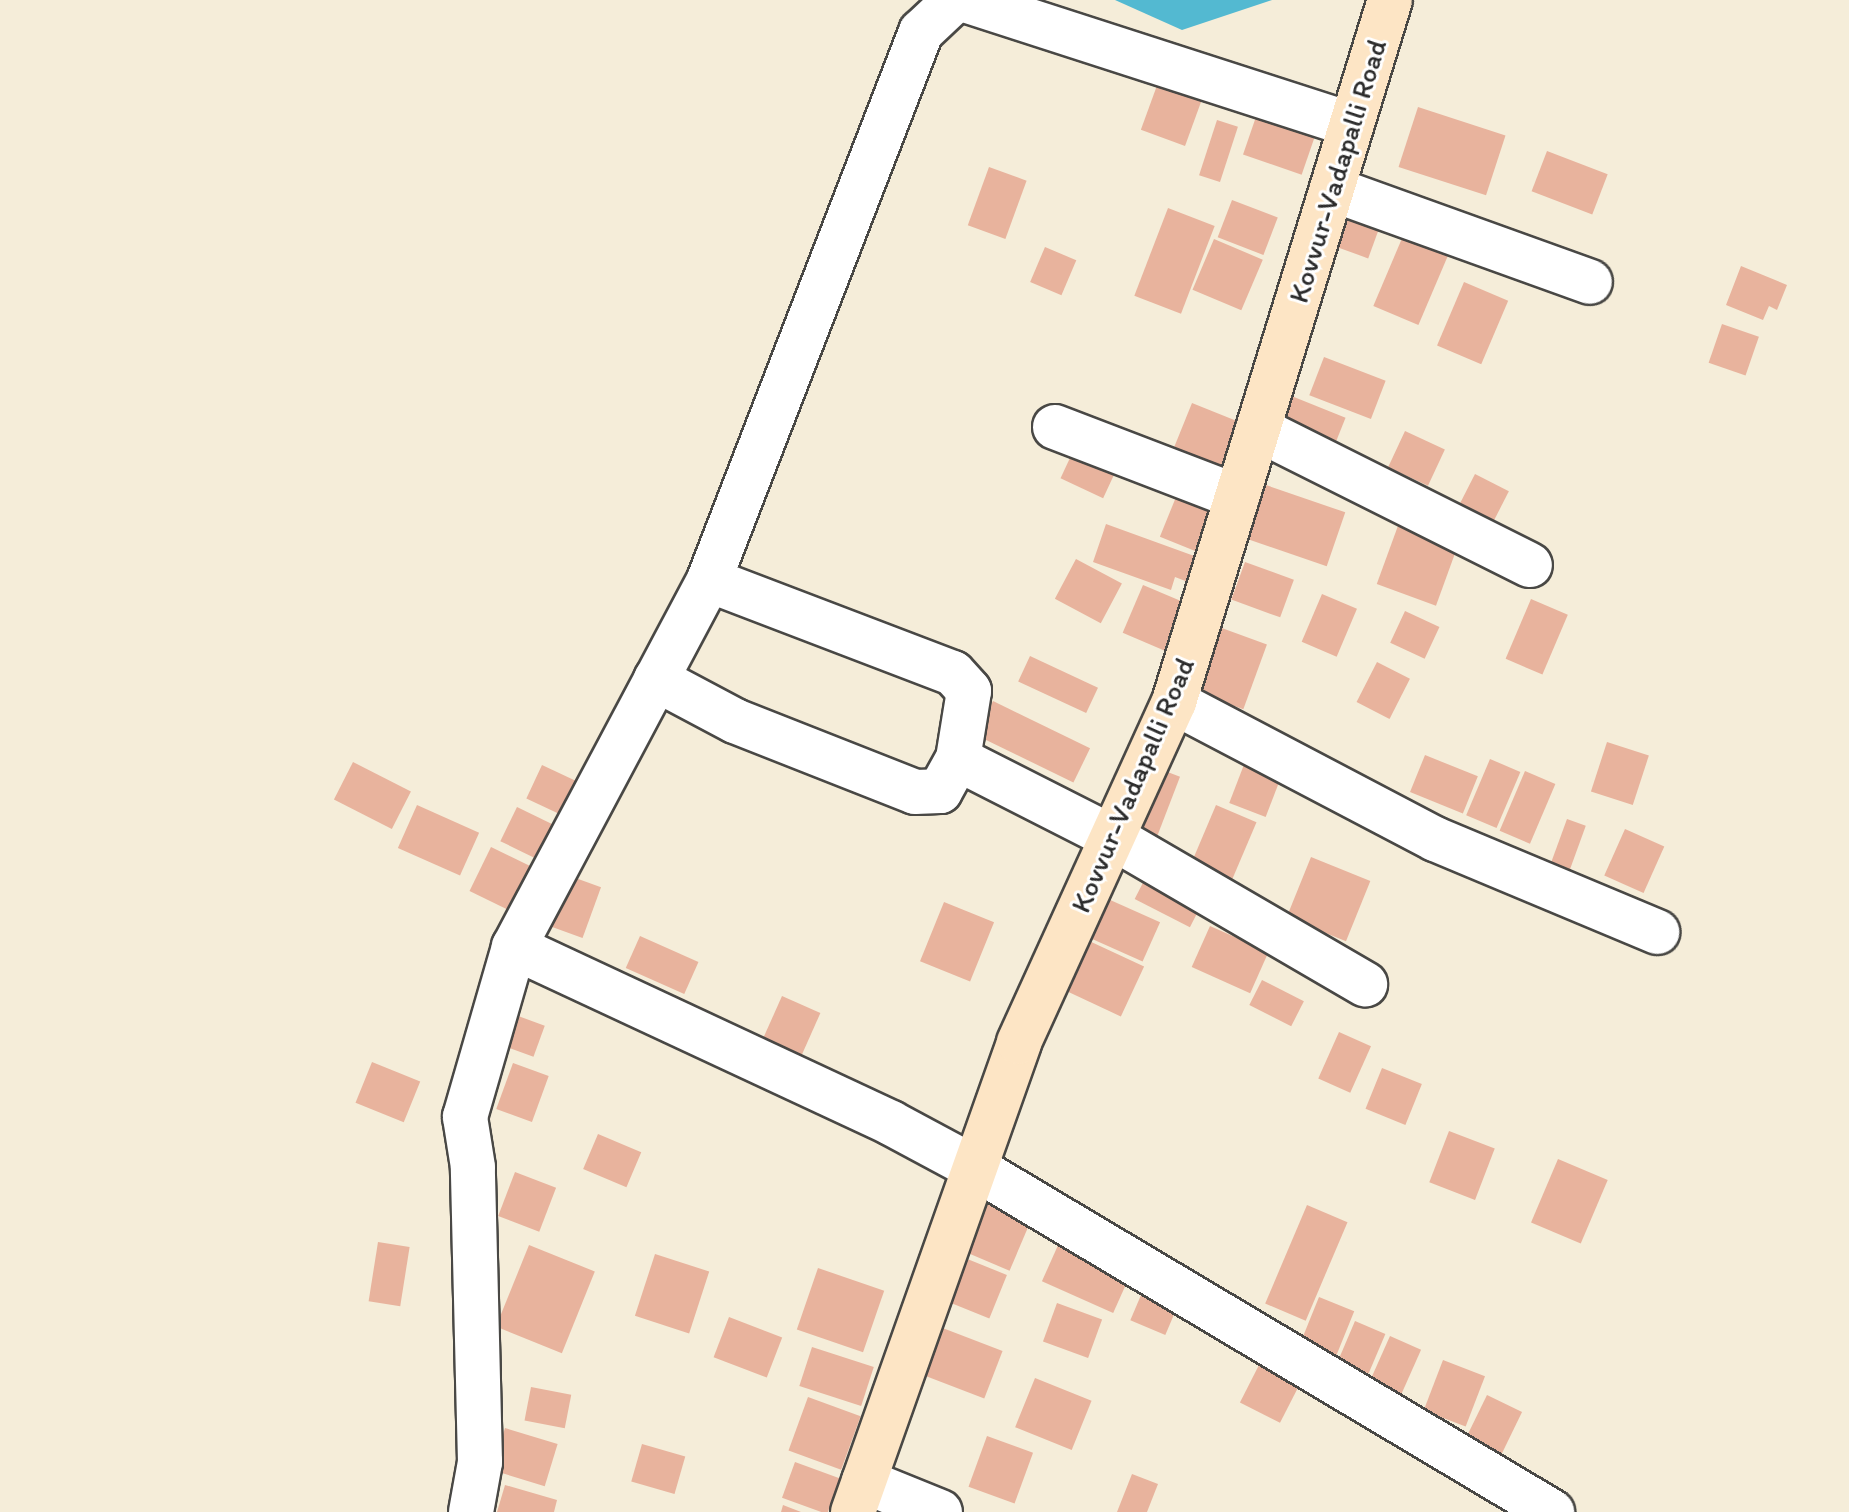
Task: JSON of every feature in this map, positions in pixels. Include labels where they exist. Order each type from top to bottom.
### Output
[{"type":"main road","name":"Kovvur-Vadapalli Road","points":[[858,1496],[1019,1042],[1174,702],[1390,0]]},
{"type":"street","points":[[471,1512],[480,1462],[473,1167],[465,1117],[514,947],[709,580],[921,32],[955,0]]},
{"type":"street","points":[[965,0],[1351,125]]},
{"type":"street","points":[[1332,189],[1590,282]]},
{"type":"street","points":[[1055,427],[1237,497]]},
{"type":"street","points":[[1258,429],[1530,565]]},
{"type":"street","points":[[656,679],[735,721],[915,792],[940,791],[958,759],[969,691],[953,673],[709,580]]},
{"type":"street","points":[[1174,702],[1435,839],[1657,932]]},
{"type":"street","points":[[958,759],[1112,837],[1365,984]]},
{"type":"street","points":[[514,947],[891,1123],[975,1168],[1552,1512]]},
{"type":"street","points":[[858,1496],[940,1512]]},
{"type":"water","points":[[1115,0],[1272,0],[1182,30]]},
{"type":"building","points":[[1159,80],[1203,96],[1185,146],[1141,130]]},
{"type":"building","points":[[1418,107],[1505,135],[1486,195],[1399,167]]},
{"type":"building","points":[[1258,111],[1317,131],[1302,175],[1243,154]]},
{"type":"building","points":[[1217,120],[1238,127],[1220,182],[1199,175]]},
{"type":"building","points":[[1547,151],[1608,174],[1592,214],[1532,191]]},
{"type":"building","points":[[989,167],[1027,181],[1005,239],[968,225]]},
{"type":"building","points":[[1232,200],[1278,218],[1263,255],[1218,237]]},
{"type":"building","points":[[1350,206],[1383,218],[1368,258],[1335,246]]},
{"type":"building","points":[[1168,208],[1215,226],[1181,314],[1134,296]]},
{"type":"building","points":[[1403,236],[1448,255],[1418,325],[1373,306]]},
{"type":"building","points":[[1214,239],[1263,260],[1241,310],[1193,290]]},
{"type":"building","points":[[1045,247],[1076,260],[1061,295],[1030,282]]},
{"type":"building","points":[[1741,266],[1787,285],[1777,310],[1769,306],[1763,320],[1726,305]]},
{"type":"building","points":[[1464,282],[1508,301],[1481,364],[1437,346]]},
{"type":"building","points":[[1722,324],[1759,337],[1746,375],[1709,363]]},
{"type":"building","points":[[1324,357],[1386,381],[1371,419],[1309,395]]},
{"type":"building","points":[[1289,395],[1346,418],[1335,443],[1279,420]]},
{"type":"building","points":[[1192,403],[1241,423],[1221,474],[1171,454]]},
{"type":"building","points":[[1405,431],[1445,450],[1428,486],[1388,467]]},
{"type":"building","points":[[1077,443],[1120,463],[1103,498],[1061,478]]},
{"type":"building","points":[[1475,474],[1509,491],[1493,523],[1459,506]]},
{"type":"building","points":[[1263,484],[1345,512],[1327,566],[1244,538]]},
{"type":"building","points":[[1176,497],[1213,512],[1197,552],[1160,537]]},
{"type":"building","points":[[1399,523],[1458,545],[1436,606],[1377,584]]},
{"type":"building","points":[[1106,524],[1197,557],[1188,582],[1175,577],[1171,590],[1093,562]]},
{"type":"building","points":[[1076,559],[1122,583],[1101,623],[1055,599]]},
{"type":"building","points":[[1245,562],[1294,580],[1280,617],[1231,600]]},
{"type":"building","points":[[1143,585],[1186,603],[1166,651],[1123,633]]},
{"type":"building","points":[[1322,594],[1357,609],[1337,657],[1302,642]]},
{"type":"building","points":[[1531,599],[1568,615],[1542,674],[1506,659]]},
{"type":"building","points":[[1405,611],[1439,627],[1425,659],[1390,643]]},
{"type":"building","points":[[1219,627],[1267,644],[1243,709],[1195,692]]},
{"type":"building","points":[[1030,656],[1098,688],[1086,713],[1018,681]]},
{"type":"building","points":[[1377,662],[1410,679],[1390,719],[1357,702]]},
{"type":"building","points":[[993,701],[1090,748],[1073,782],[976,735]]},
{"type":"building","points":[[1607,742],[1649,756],[1633,805],[1591,791]]},
{"type":"building","points":[[1425,755],[1478,776],[1463,813],[1410,792]]},
{"type":"building","points":[[1490,759],[1520,772],[1497,828],[1466,815]]},
{"type":"building","points":[[353,762],[411,792],[392,829],[334,799]]},
{"type":"building","points":[[1245,762],[1281,776],[1266,817],[1229,803]]},
{"type":"building","points":[[542,765],[578,782],[563,815],[526,799]]},
{"type":"building","points":[[1152,766],[1180,777],[1156,840],[1128,829]]},
{"type":"building","points":[[1525,771],[1555,784],[1530,844],[1500,831]]},
{"type":"building","points":[[417,805],[479,833],[460,876],[398,848]]},
{"type":"building","points":[[1216,805],[1257,822],[1231,881],[1191,864]]},
{"type":"building","points":[[517,807],[560,828],[543,862],[500,841]]},
{"type":"building","points":[[1567,819],[1586,826],[1569,871],[1551,864]]},
{"type":"building","points":[[1625,829],[1664,846],[1644,893],[1604,876]]},
{"type":"building","points":[[491,847],[540,871],[519,915],[470,891]]},
{"type":"building","points":[[1311,857],[1370,881],[1346,941],[1287,917]]},
{"type":"building","points":[[1151,867],[1206,895],[1190,927],[1135,899]]},
{"type":"building","points":[[570,876],[601,887],[583,938],[552,927]]},
{"type":"building","points":[[1108,899],[1160,922],[1143,961],[1091,938]]},
{"type":"building","points":[[944,902],[994,922],[970,982],[920,961]]},
{"type":"building","points":[[1210,926],[1268,952],[1250,993],[1192,967]]},
{"type":"building","points":[[640,936],[698,962],[684,994],[626,968]]},
{"type":"building","points":[[1087,940],[1144,967],[1121,1016],[1064,990]]},
{"type":"building","points":[[1262,980],[1304,1001],[1291,1026],[1249,1005]]},
{"type":"building","points":[[782,996],[820,1013],[801,1057],[762,1040]]},
{"type":"building","points":[[510,1013],[545,1026],[533,1057],[499,1044]]},
{"type":"building","points":[[1339,1032],[1371,1046],[1350,1093],[1318,1079]]},
{"type":"building","points":[[372,1062],[420,1081],[404,1122],[356,1103]]},
{"type":"building","points":[[513,1063],[549,1076],[532,1122],[496,1109]]},
{"type":"building","points":[[1382,1068],[1422,1084],[1405,1125],[1366,1109]]},
{"type":"building","points":[[1449,1131],[1495,1149],[1475,1200],[1429,1182]]},
{"type":"building","points":[[598,1134],[641,1152],[626,1187],[583,1169]]},
{"type":"building","points":[[1558,1159],[1608,1180],[1581,1244],[1531,1223]]},
{"type":"building","points":[[515,1172],[556,1188],[539,1232],[498,1216]]},
{"type":"building","points":[[985,1193],[1034,1214],[1010,1271],[961,1250]]},
{"type":"building","points":[[1307,1205],[1348,1222],[1306,1321],[1265,1303]]},
{"type":"building","points":[[378,1242],[410,1247],[400,1306],[369,1301]]},
{"type":"building","points":[[1059,1243],[1130,1275],[1113,1313],[1042,1281]]},
{"type":"building","points":[[529,1245],[595,1272],[562,1353],[496,1327]]},
{"type":"building","points":[[655,1254],[709,1272],[689,1333],[635,1316]]},
{"type":"building","points":[[955,1254],[1007,1275],[989,1319],[937,1298]]},
{"type":"building","points":[[818,1268],[884,1291],[863,1352],[797,1329]]},
{"type":"building","points":[[1144,1288],[1179,1303],[1165,1335],[1130,1320]]},
{"type":"building","points":[[1319,1297],[1354,1311],[1336,1358],[1300,1343]]},
{"type":"building","points":[[1057,1303],[1102,1319],[1088,1358],[1043,1342]]},
{"type":"building","points":[[729,1317],[782,1337],[767,1378],[714,1357]]},
{"type":"building","points":[[1355,1321],[1385,1334],[1369,1373],[1338,1361]]},
{"type":"building","points":[[940,1327],[1003,1351],[984,1399],[922,1375]]},
{"type":"building","points":[[1390,1336],[1421,1350],[1399,1399],[1368,1385]]},
{"type":"building","points":[[812,1347],[874,1367],[861,1406],[799,1386]]},
{"type":"building","points":[[1443,1360],[1485,1376],[1466,1427],[1424,1410]]},
{"type":"building","points":[[1259,1365],[1299,1385],[1280,1423],[1240,1402]]},
{"type":"building","points":[[1035,1378],[1092,1401],[1072,1450],[1015,1427]]},
{"type":"building","points":[[531,1387],[571,1395],[565,1428],[525,1420]]},
{"type":"building","points":[[1487,1395],[1522,1412],[1500,1458],[1465,1441]]},
{"type":"building","points":[[808,1397],[861,1416],[841,1470],[789,1451]]},
{"type":"building","points":[[505,1428],[558,1444],[545,1486],[492,1470]]},
{"type":"building","points":[[987,1436],[1033,1453],[1015,1504],[969,1487]]},
{"type":"building","points":[[642,1444],[685,1456],[675,1494],[631,1481]]},
{"type":"building","points":[[795,1462],[840,1478],[828,1512],[782,1498]]},
{"type":"building","points":[[1132,1474],[1158,1484],[1147,1512],[1117,1512]]},
{"type":"building","points":[[505,1485],[557,1500],[554,1512],[497,1512]]},
{"type":"building","points":[[783,1505],[801,1512],[781,1512]]}]
